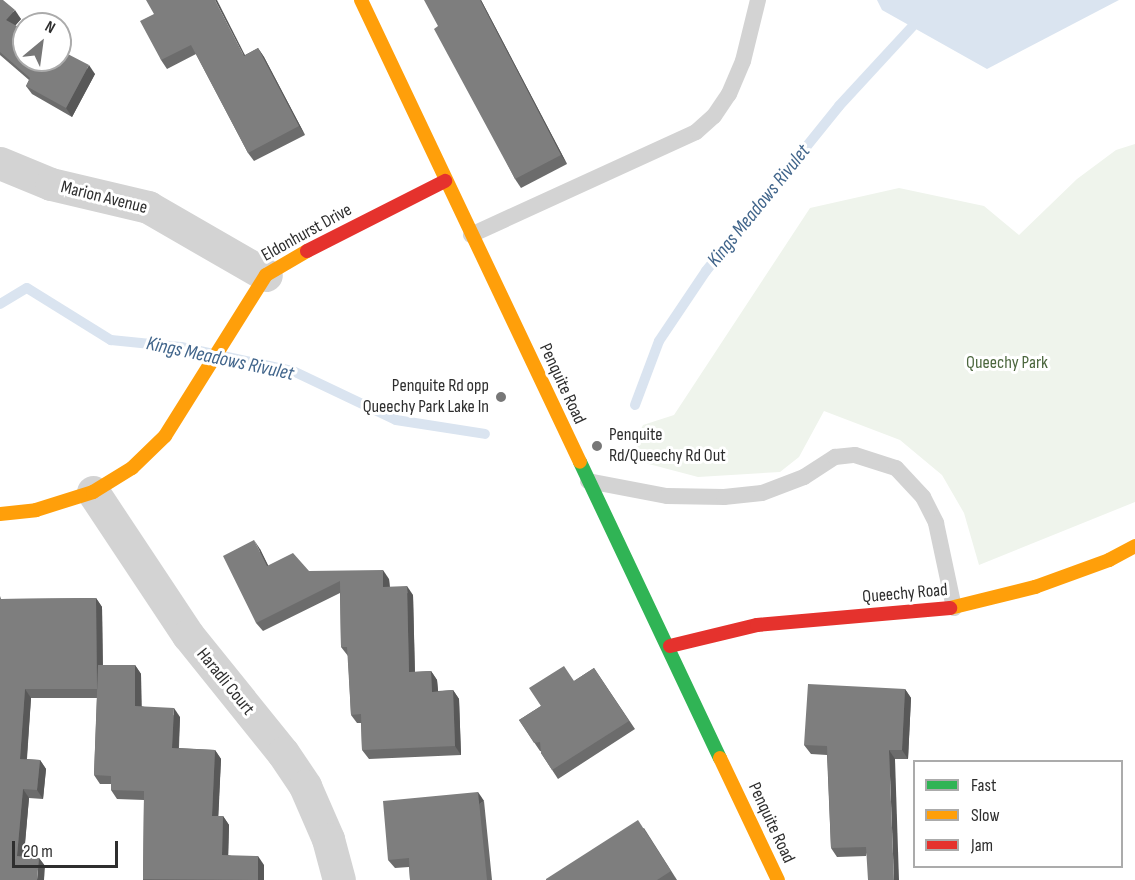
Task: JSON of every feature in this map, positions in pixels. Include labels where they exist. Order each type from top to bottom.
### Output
[{"type":"street","name":"Penquite Road","points":[[361,0],[587,481],[670,646],[778,880]]},
{"type":"street","name":"Marion Avenue","points":[[0,163],[51,184],[148,207],[266,275]]},
{"type":"street","name":"Eldonhurst Drive","points":[[0,514],[36,510],[93,492],[132,468],[165,436],[199,387],[230,327],[266,275],[331,238],[446,181]]},
{"type":"street","name":"Haradli Court","points":[[93,492],[188,635],[283,753],[305,786],[328,839],[339,880]]},
{"type":"street","name":"Queechy Road","points":[[670,646],[757,625],[954,608],[1035,587],[1109,560],[1135,546]]},
{"type":"lane","points":[[471,235],[696,132],[714,116],[729,94],[743,61],[758,0]]},
{"type":"lane","points":[[587,481],[667,496],[724,497],[762,493],[804,477],[835,457],[855,455],[896,468],[923,497],[936,523],[954,608]]},
{"type":"green space","name":"Queechy Park","points":[[1135,144],[1135,502],[979,565],[964,513],[942,475],[900,440],[824,411],[799,457],[780,472],[698,477],[645,463],[635,441],[643,425],[674,415],[810,208],[899,188],[984,206],[1019,235],[1077,179],[1116,150]]},
{"type":"shaded area","points":[[877,0],[1119,0],[987,69],[882,10]]},
{"type":"building","points":[[0,0],[3,0],[15,10],[6,20],[12,23],[12,62],[0,52]]},
{"type":"building","points":[[146,0],[215,0],[244,56],[258,48],[299,126],[248,153],[191,45],[161,60],[140,21],[154,14]]},
{"type":"building","points":[[424,0],[480,0],[561,155],[515,179],[434,29],[438,26]]},
{"type":"building","points":[[72,56],[89,65],[66,108],[26,86],[30,78],[23,72],[72,72]]},
{"type":"building","points":[[254,540],[267,566],[293,553],[309,571],[383,570],[383,587],[407,586],[409,672],[431,671],[432,692],[453,690],[455,746],[362,750],[361,714],[351,715],[347,647],[341,647],[340,581],[256,623],[223,556]]},
{"type":"building","points":[[96,598],[97,689],[25,689],[20,759],[40,760],[37,790],[23,789],[17,856],[39,858],[37,880],[0,880],[0,599]]},
{"type":"building","points":[[98,665],[135,665],[135,706],[174,708],[172,748],[215,750],[212,816],[223,816],[222,855],[258,856],[258,880],[143,879],[144,791],[111,790],[111,776],[94,775]]},
{"type":"building","points":[[564,666],[574,681],[594,668],[629,721],[552,770],[541,753],[540,742],[534,743],[519,720],[541,706],[529,688]]},
{"type":"building","points":[[808,684],[905,689],[902,750],[889,750],[894,880],[868,880],[866,847],[831,848],[827,746],[804,745]]},
{"type":"building","points":[[478,792],[487,880],[410,880],[409,858],[388,860],[383,801]]},
{"type":"building","points":[[638,820],[671,871],[657,880],[546,880],[546,879]]},
{"type":"waterway","name":"Kings Meadows Rivulet","points":[[635,405],[659,341],[706,271],[839,106],[912,27]]},
{"type":"waterway","name":"Kings Meadows Rivulet","points":[[0,304],[27,288],[111,340],[181,347],[293,371],[396,420],[485,434]]},
{"type":"traffic: fast","points":[[580,462],[720,758]]},
{"type":"traffic: slow","points":[[361,0],[580,462]]},
{"type":"traffic: slow","points":[[0,514],[36,510],[93,492],[132,468],[165,436],[266,275],[307,251]]},
{"type":"traffic: slow","points":[[950,608],[1035,587],[1109,560],[1135,546]]},
{"type":"traffic: slow","points":[[720,758],[778,880]]},
{"type":"traffic: jam","points":[[307,251],[445,181]]},
{"type":"traffic: jam","points":[[670,646],[757,625],[950,608]]},
{"type":"place","name":"Penquite Rd opp Queechy Park Lake In","points":[[501,397]]},
{"type":"place","name":"Penquite Rd/Queechy Rd Out","points":[[597,446]]}]
